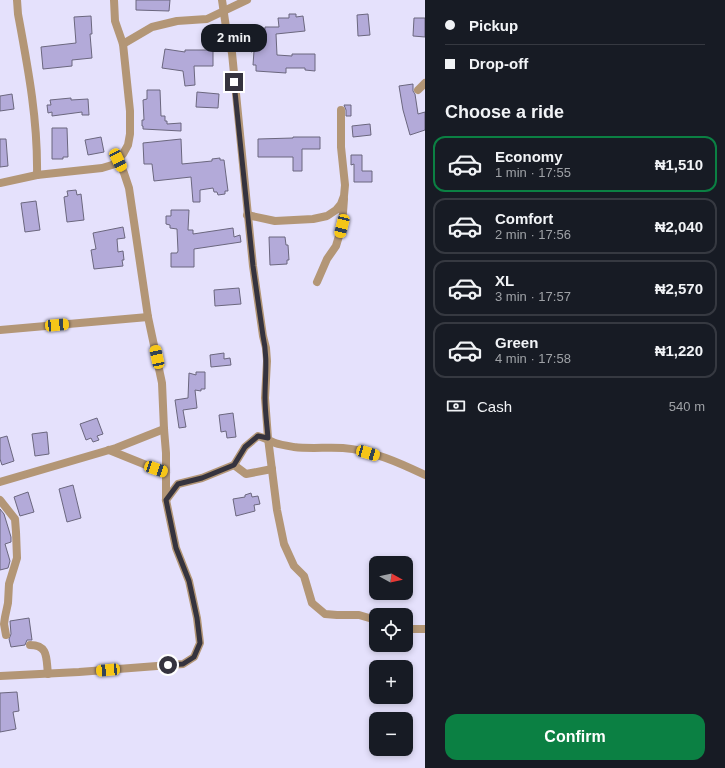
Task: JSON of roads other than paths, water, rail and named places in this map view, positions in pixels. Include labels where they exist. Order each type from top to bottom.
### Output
[{"type":"street","points":[[17,0],[18,14],[33,101],[37,152],[37,175]]},
{"type":"street","points":[[0,183],[37,175],[102,168],[112,165],[118,160],[128,145],[130,134],[130,111],[123,44],[115,21],[114,0]]},
{"type":"street","points":[[222,0],[232,53],[247,215],[253,266],[266,348],[267,361],[265,398],[268,438],[277,510],[284,544],[294,566],[304,576],[312,603],[325,614],[337,616],[359,615],[369,618]]},
{"type":"street","points":[[123,44],[152,27],[176,21],[207,19],[247,0]]},
{"type":"street","points":[[418,90],[425,84]]},
{"type":"street","points":[[317,282],[327,259],[336,246],[342,226],[345,185],[340,128],[341,110]]},
{"type":"street","points":[[0,676],[183,664],[194,657],[200,643],[197,618],[189,581],[176,548],[166,500],[166,452],[162,383],[148,317],[129,188],[118,160]]},
{"type":"street","points":[[247,215],[275,221],[313,219],[327,216],[336,210],[344,196]]},
{"type":"street","points":[[0,330],[148,317]]},
{"type":"street","points":[[0,482],[109,450],[164,429]]},
{"type":"street","points":[[166,500],[178,484],[202,478],[234,465],[245,447],[258,436],[268,438],[275,443],[292,447],[343,448],[357,450],[406,466],[425,475]]},
{"type":"street","points":[[109,450],[166,472]]},
{"type":"street","points":[[234,465],[246,474],[272,469]]},
{"type":"street","points":[[0,500],[15,519],[16,532],[17,558],[9,584],[8,603],[4,624],[6,635]]},
{"type":"street","points":[[413,629],[425,629]]},
{"type":"street","points":[[30,645],[42,647],[45,651],[48,674]]}]
